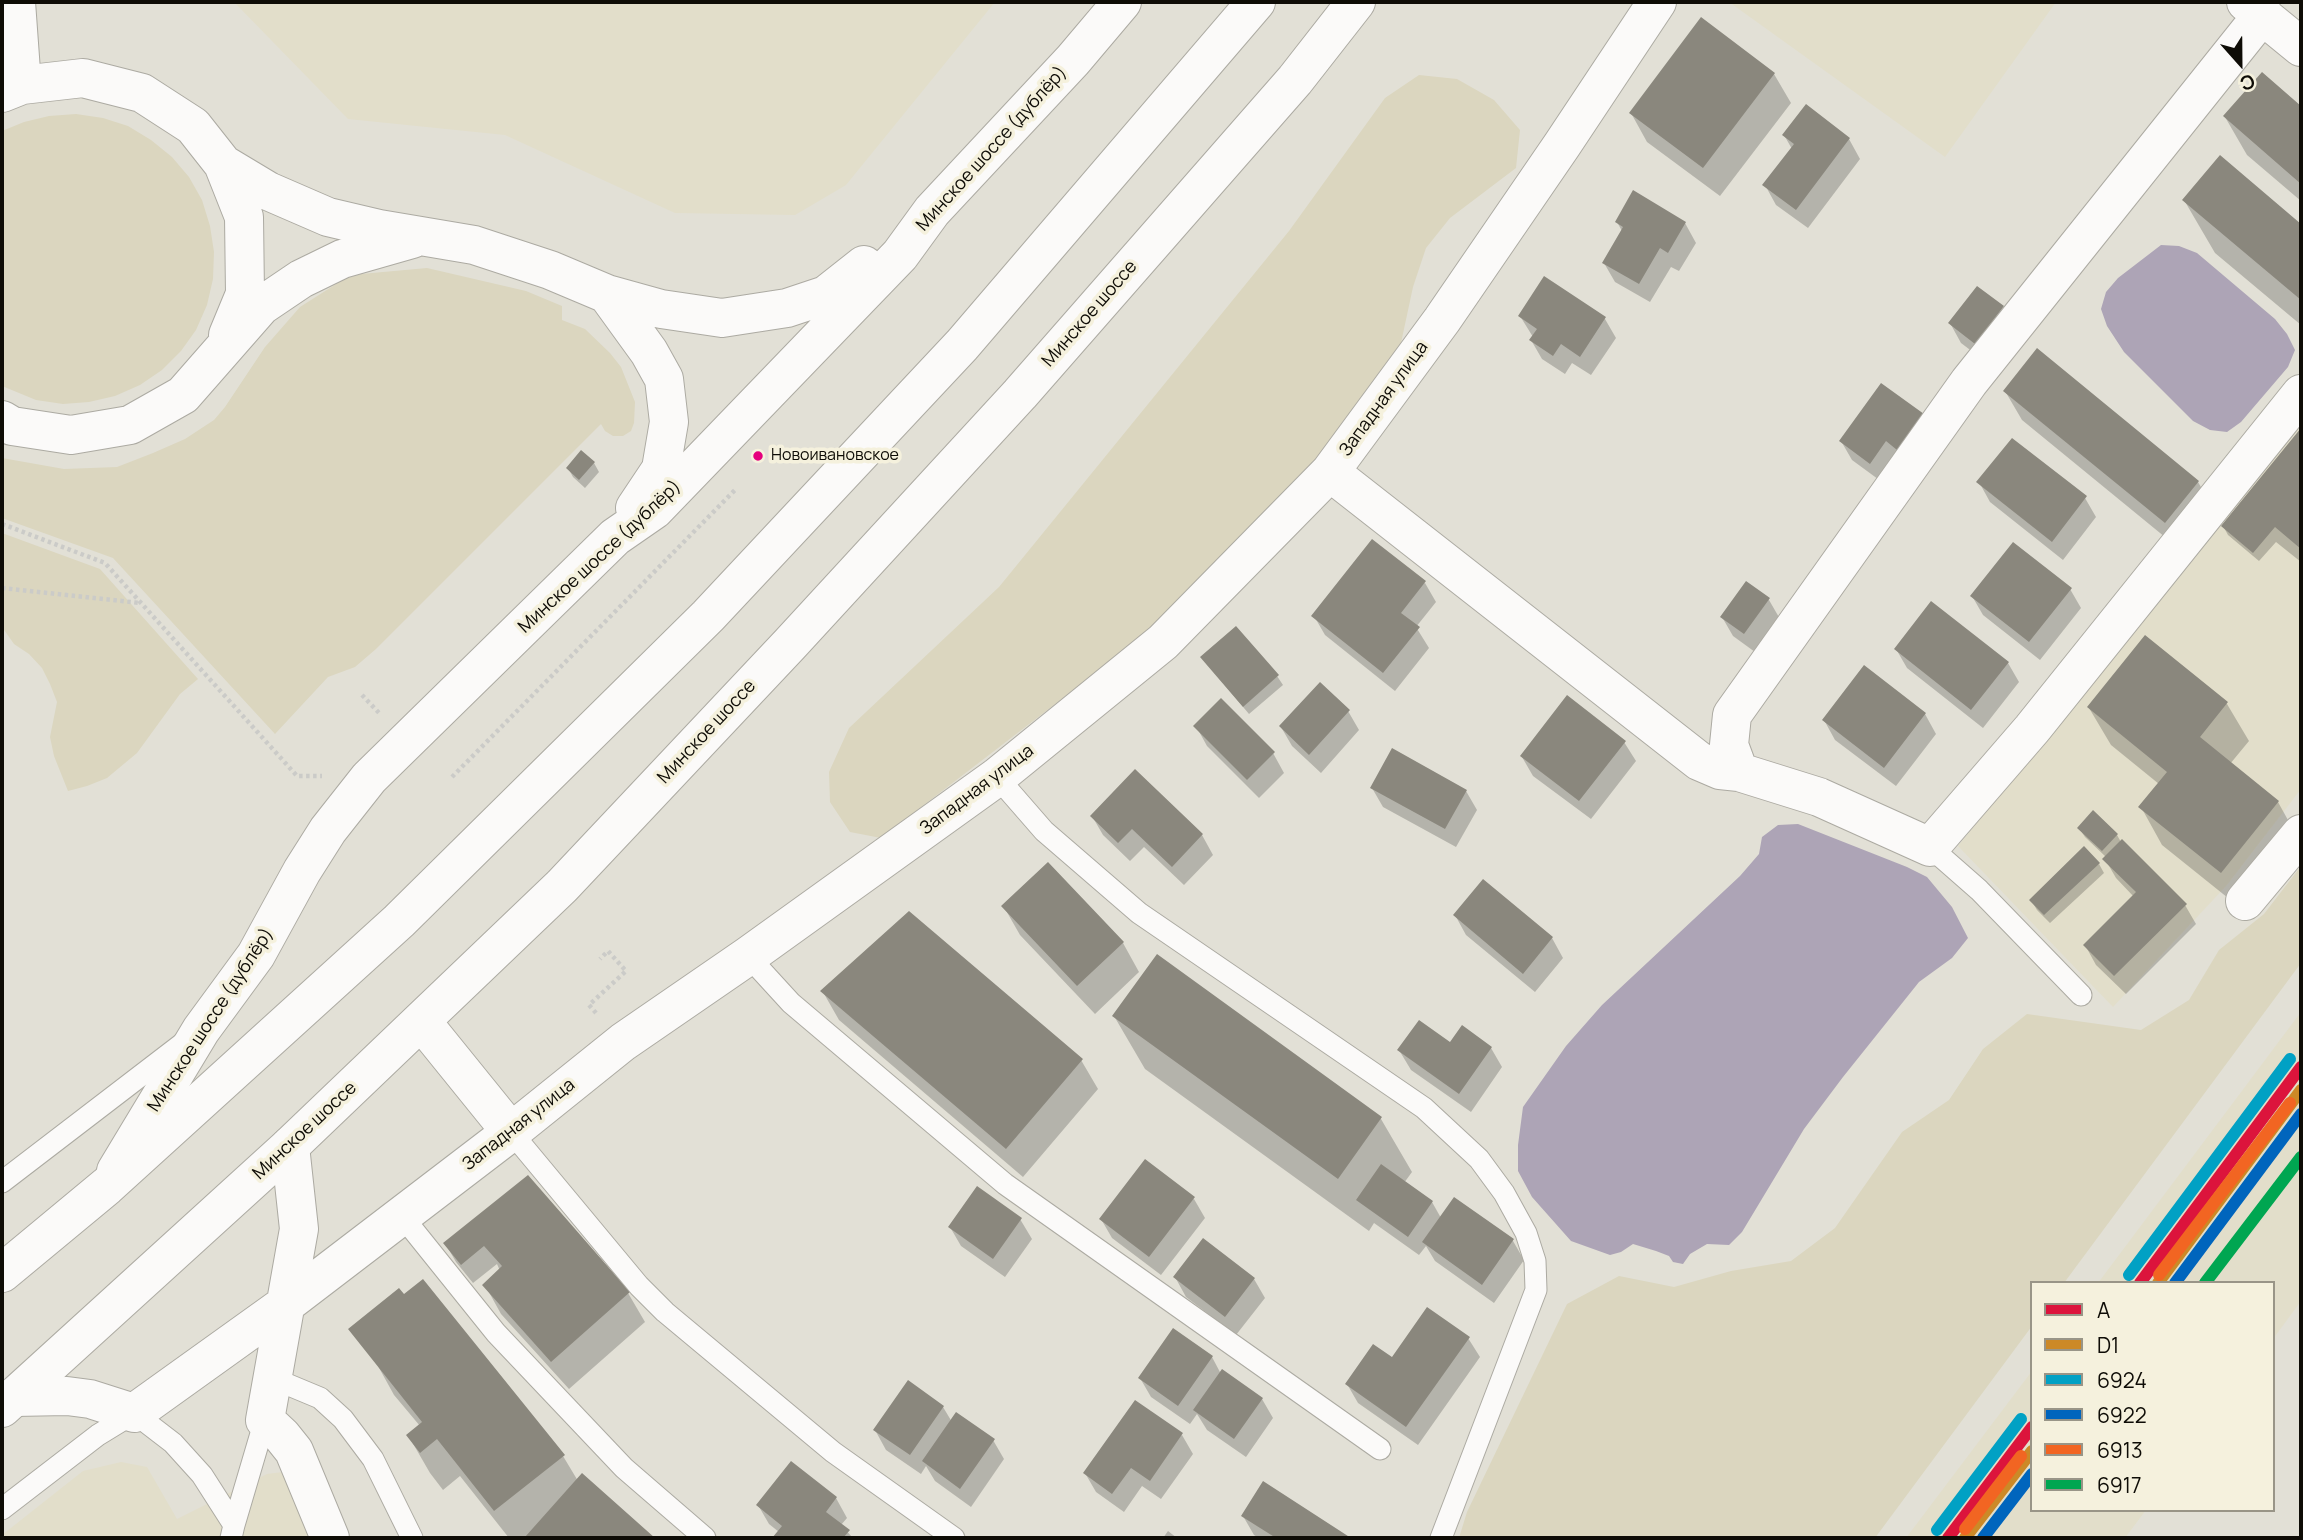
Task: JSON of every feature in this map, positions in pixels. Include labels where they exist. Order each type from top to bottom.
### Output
[{"type":"main road","points":[[16,2],[12,89],[83,78],[142,93],[193,126],[223,164],[244,217],[245,294],[222,350]]},
{"type":"main road","name":"Минское шоссе (дублёр)","points":[[107,1186],[201,1030],[256,955],[328,830],[369,778],[615,537],[654,510],[901,255],[932,212],[1073,60],[1122,2]]},
{"type":"main road","points":[[2,1273],[107,1186],[399,920],[709,616],[962,345],[1256,2]]},
{"type":"main road","name":"Минское шоссе","points":[[8,1402],[290,1146],[562,886],[1020,394],[1295,79],[1356,2]]},
{"type":"main road","name":"Западная улица","points":[[134,1413],[286,1304],[402,1216],[623,1042],[748,957],[997,777],[1163,642],[1330,472],[1442,320],[1657,2]]},
{"type":"main road","points":[[1739,772],[1729,745],[1732,715],[1969,382],[2254,8],[2301,47]]},
{"type":"main road","points":[[223,164],[268,191],[328,217],[474,245],[550,270],[607,294],[661,309],[722,318],[787,308],[826,295],[932,212]]},
{"type":"main road","points":[[2,420],[12,426],[71,435],[130,425],[183,395],[261,306],[301,279],[342,259],[421,236]]},
{"type":"main road","points":[[607,294],[649,352],[664,379],[669,422],[661,469],[615,537]]},
{"type":"main road","points":[[1330,472],[1699,761],[1720,770],[1739,772],[1819,797],[1930,847],[2032,729],[2301,394]]},
{"type":"main road","points":[[2245,901],[2301,834]]},
{"type":"main road","points":[[422,1022],[511,1132]]},
{"type":"main road","points":[[290,1146],[299,1228],[265,1420],[294,1451],[330,1538]]},
{"type":"main road","points":[[8,1402],[67,1396],[90,1399],[134,1413]]},
{"type":"lane","points":[[997,777],[1044,831],[1139,913],[1424,1108],[1479,1159],[1504,1193],[1527,1233],[1535,1261],[1536,1290],[1441,1538]]},
{"type":"lane","points":[[1930,847],[1979,890],[2081,995]]},
{"type":"lane","points":[[748,957],[790,1003],[1005,1184],[1380,1449]]},
{"type":"lane","points":[[2,1182],[201,1030]]},
{"type":"lane","points":[[511,1132],[639,1286],[665,1312],[833,1452],[954,1538]]},
{"type":"lane","points":[[402,1216],[514,1352],[624,1468],[705,1538]]},
{"type":"lane","points":[[272,1378],[320,1398],[343,1419],[373,1459],[412,1538]]},
{"type":"lane","points":[[2,1509],[98,1435],[134,1413],[173,1443],[202,1475],[232,1531]]},
{"type":"lane","points":[[232,1531],[265,1420]]},
{"type":"path","points":[[452,777],[735,490]]},
{"type":"path","points":[[2,524],[105,564],[297,776],[330,776]]},
{"type":"path","points":[[2,588],[140,603]]},
{"type":"path","points":[[362,695],[387,722]]},
{"type":"path","points":[[600,958],[608,951],[626,971],[589,1005],[623,1042]]},
{"type":"shaded area","points":[[234,2],[995,2],[846,185],[795,215],[675,213],[505,135],[348,119]]},
{"type":"shaded area","points":[[1729,2],[2056,2],[1945,157]]},
{"type":"shaded area","points":[[1419,75],[1457,79],[1494,100],[1520,130],[1516,168],[1450,218],[1426,248],[1413,287],[1401,343],[1310,467],[1141,638],[881,838],[850,832],[830,802],[829,772],[849,728],[999,587],[1289,231],[1385,98]]},
{"type":"shaded area","points":[[76,114],[103,118],[128,126],[172,157],[189,177],[202,200],[210,226],[214,252],[213,279],[207,305],[196,330],[181,351],[162,370],[140,385],[115,396],[63,404],[36,400],[2,386],[2,131],[49,116]]},
{"type":"shaded area","points":[[2161,245],[2179,246],[2197,253],[2275,319],[2295,350],[2288,367],[2241,422],[2227,432],[2210,430],[2193,421],[2124,352],[2107,326],[2101,309],[2106,292],[2118,278]]},
{"type":"shaded area","points":[[427,268],[526,291],[562,306],[562,320],[585,329],[621,367],[635,402],[634,423],[631,431],[623,436],[613,436],[605,431],[601,424],[376,649],[355,667],[328,677],[275,734],[113,558],[2,518],[2,458],[64,469],[117,467],[185,439],[214,420],[265,347],[300,307],[344,279],[361,274]]},
{"type":"shaded area","points":[[2301,421],[2301,789],[2227,885],[2113,1007],[1958,846]]},
{"type":"shaded area","points":[[2,533],[100,569],[198,679],[180,694],[137,753],[107,778],[87,786],[68,791],[54,756],[50,737],[57,702],[50,684],[42,668],[29,654],[14,644],[2,627]]},
{"type":"shaded area","points":[[1798,824],[1927,877],[1952,907],[1968,938],[1952,958],[1919,982],[1843,1077],[1804,1129],[1742,1232],[1729,1245],[1707,1244],[1690,1254],[1683,1264],[1673,1262],[1669,1256],[1633,1244],[1610,1255],[1571,1241],[1532,1197],[1518,1171],[1523,1107],[1566,1046],[1602,1005],[1740,876],[1759,854],[1762,837],[1778,825]]},
{"type":"shaded area","points":[[2301,866],[2301,963],[2065,1281],[2030,1281],[2030,1329],[1875,1538],[1459,1538],[1467,1512],[1567,1304],[1619,1276],[1674,1287],[1731,1271],[1791,1261],[1835,1228],[1902,1132],[1949,1100],[1983,1049],[2027,1014],[2141,1030],[2189,1000],[2219,950],[2264,914]]},
{"type":"shaded area","points":[[2301,1012],[2301,1301],[2275,1336],[2275,1281],[2099,1281]]},
{"type":"shaded area","points":[[2030,1374],[2030,1512],[2144,1512],[2125,1538],[1906,1538]]},
{"type":"shaded area","points":[[121,1462],[147,1467],[177,1519],[267,1474],[283,1472],[310,1538],[2,1538],[2,1535],[83,1471]]},
{"type":"building","points":[[1701,17],[1775,73],[1703,168],[1629,113]]},
{"type":"building","points":[[2262,72],[2301,106],[2301,184],[2223,116]]},
{"type":"building","points":[[1806,104],[1850,138],[1796,210],[1762,185],[1794,144],[1782,135]]},
{"type":"building","points":[[2220,155],[2301,224],[2301,300],[2182,200]]},
{"type":"building","points":[[1633,190],[1686,222],[1668,253],[1660,248],[1639,284],[1602,263],[1623,227],[1615,222]]},
{"type":"building","points":[[1544,276],[1606,317],[1580,357],[1561,344],[1553,356],[1529,340],[1537,329],[1518,316]]},
{"type":"building","points":[[1977,286],[2004,306],[1975,344],[1948,323]]},
{"type":"building","points":[[2037,348],[2199,481],[2165,523],[2003,391]]},
{"type":"building","points":[[1881,383],[1924,414],[1897,450],[1886,441],[1870,464],[1839,441]]},
{"type":"building","points":[[2301,428],[2301,549],[2275,527],[2253,553],[2221,526]]},
{"type":"building","points":[[2012,438],[2087,496],[2052,542],[1976,482]]},
{"type":"building","points":[[581,450],[595,462],[579,480],[566,468]]},
{"type":"building","points":[[1372,539],[1426,581],[1401,613],[1420,627],[1383,673],[1311,616]]},
{"type":"building","points":[[2013,542],[2072,588],[2029,642],[1970,596]]},
{"type":"building","points":[[1746,581],[1770,598],[1744,634],[1720,617]]},
{"type":"building","points":[[1931,601],[2009,662],[1971,710],[1894,649]]},
{"type":"building","points":[[1236,626],[1279,675],[1243,707],[1200,657]]},
{"type":"building","points":[[2145,635],[2228,702],[2200,737],[2279,801],[2221,873],[2138,807],[2167,772],[2087,707]]},
{"type":"building","points":[[1864,665],[1926,713],[1884,768],[1822,720]]},
{"type":"building","points":[[1320,682],[1350,710],[1309,755],[1279,726]]},
{"type":"building","points":[[1567,695],[1626,741],[1579,801],[1520,756]]},
{"type":"building","points":[[1221,698],[1275,752],[1247,780],[1193,726]]},
{"type":"building","points":[[1392,748],[1467,790],[1445,829],[1370,788]]},
{"type":"building","points":[[1135,769],[1203,834],[1172,867],[1132,829],[1118,843],[1090,816]]},
{"type":"building","points":[[2093,810],[2118,834],[2102,851],[2077,828]]},
{"type":"building","points":[[2122,839],[2187,904],[2114,976],[2083,945],[2136,892],[2102,859]]},
{"type":"building","points":[[2084,846],[2100,863],[2044,915],[2029,900]]},
{"type":"building","points":[[1048,862],[1124,942],[1077,986],[1001,906]]},
{"type":"building","points":[[1483,879],[1553,937],[1523,974],[1453,915]]},
{"type":"building","points":[[909,911],[1083,1059],[1006,1149],[820,991]]},
{"type":"building","points":[[1157,954],[1382,1117],[1338,1179],[1112,1016]]},
{"type":"building","points":[[1419,1020],[1450,1042],[1462,1025],[1492,1047],[1459,1094],[1397,1050]]},
{"type":"building","points":[[1145,1159],[1195,1197],[1149,1257],[1099,1219]]},
{"type":"building","points":[[1381,1164],[1433,1201],[1408,1237],[1356,1200]]},
{"type":"building","points":[[528,1175],[630,1292],[551,1362],[482,1285],[502,1266],[484,1246],[461,1265],[443,1243]]},
{"type":"building","points":[[977,1186],[1022,1218],[993,1259],[948,1227]]},
{"type":"building","points":[[1454,1197],[1514,1239],[1482,1285],[1422,1242]]},
{"type":"building","points":[[1203,1238],[1255,1278],[1225,1317],[1173,1277]]},
{"type":"building","points":[[423,1279],[565,1455],[494,1511],[437,1439],[420,1453],[406,1435],[422,1422],[348,1329],[399,1288],[404,1294]]},
{"type":"building","points":[[1427,1307],[1470,1337],[1406,1427],[1345,1384],[1373,1344],[1392,1357]]},
{"type":"building","points":[[1173,1328],[1213,1356],[1178,1406],[1138,1378]]},
{"type":"building","points":[[1222,1369],[1263,1398],[1234,1439],[1193,1410]]},
{"type":"building","points":[[908,1380],[944,1406],[910,1455],[873,1430]]},
{"type":"building","points":[[1135,1400],[1183,1433],[1150,1481],[1131,1468],[1112,1494],[1083,1473]]},
{"type":"building","points":[[956,1412],[995,1439],[960,1489],[922,1461]]},
{"type":"building","points":[[791,1461],[837,1497],[826,1512],[850,1530],[843,1538],[772,1538],[782,1526],[756,1505]]},
{"type":"building","points":[[582,1473],[655,1538],[525,1537]]},
{"type":"building","points":[[1263,1481],[1351,1538],[1276,1538],[1241,1516]]},
{"type":"transit line","name":"6924","points":[[2129,1275],[2290,1059]]},
{"type":"transit line","name":"A","points":[[2141,1281],[2301,1067]]},
{"type":"transit line","name":"D1","points":[[2159,1281],[2301,1090]]},
{"type":"transit line","name":"6913","points":[[2159,1275],[2290,1103]]},
{"type":"transit line","name":"6922","points":[[2176,1281],[2301,1114]]},
{"type":"transit line","name":"6917","points":[[2207,1281],[2301,1157]]},
{"type":"transit line","name":"6924","points":[[1937,1530],[2021,1419]]},
{"type":"transit line","name":"A","points":[[1948,1538],[2030,1430]]},
{"type":"transit line","name":"D1","points":[[1965,1538],[2030,1454]]},
{"type":"transit line","name":"6913","points":[[1965,1529],[2021,1456]]},
{"type":"transit line","name":"6922","points":[[1983,1538],[2030,1477]]},
{"type":"place","name":"Новоивановское","points":[[758,456]]}]
